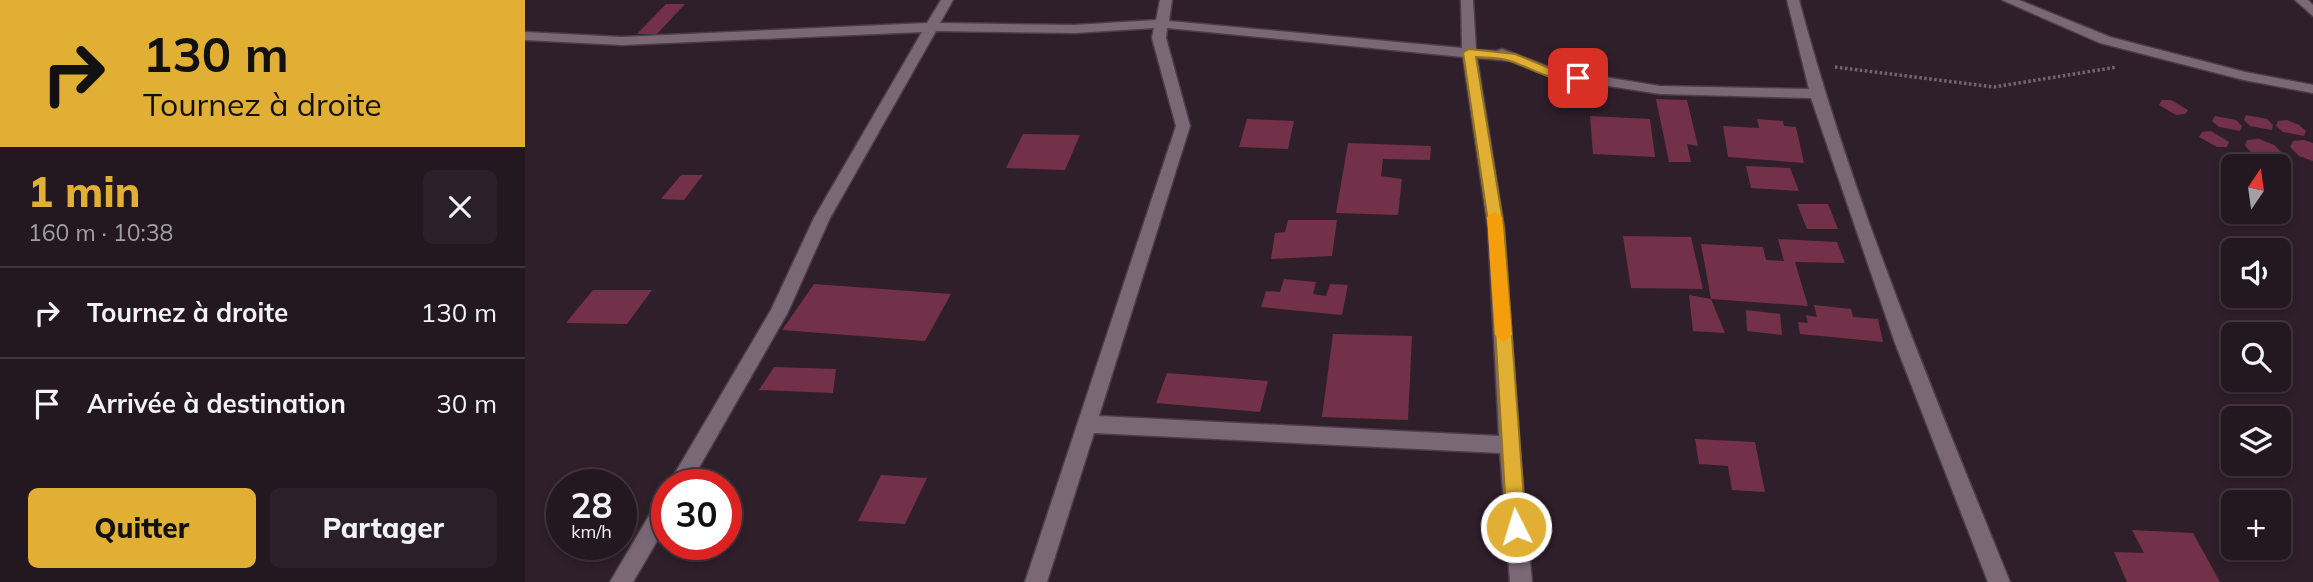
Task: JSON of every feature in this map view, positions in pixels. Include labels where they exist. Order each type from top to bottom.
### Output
[{"type":"street","points":[[687,469],[779,312],[823,218],[947,0]]},
{"type":"street","points":[[1036,582],[1183,126],[1159,38],[1166,0]]},
{"type":"street","points":[[1467,0],[1468,45],[1496,228],[1509,445],[1521,582]]},
{"type":"street","points":[[1793,0],[1817,94],[1904,343],[1999,582]]},
{"type":"street","points":[[2008,0],[2105,40],[2244,76],[2313,89]]},
{"type":"street","points":[[2301,0],[2313,12]]},
{"type":"street","points":[[525,36],[622,41],[934,27],[1075,29],[1162,24],[1468,45],[1511,57],[1551,74],[1660,90],[1817,94]]},
{"type":"street","points":[[1087,424],[1509,445]]},
{"type":"street","points":[[621,582],[651,532]]},
{"type":"path","points":[[1809,64],[1994,87],[2118,66]]},
{"type":"building","points":[[666,4],[685,4],[657,34],[637,34]]},
{"type":"building","points":[[1656,99],[1687,100],[1698,146],[1687,144],[1691,162],[1669,162]]},
{"type":"building","points":[[2162,100],[2171,100],[2188,110],[2185,114],[2176,115],[2159,105]]},
{"type":"building","points":[[2246,115],[2267,119],[2273,125],[2272,130],[2250,126],[2244,120]]},
{"type":"building","points":[[1590,116],[1650,119],[1655,157],[1593,154]]},
{"type":"building","points":[[2215,116],[2236,120],[2242,126],[2240,131],[2219,127],[2212,121]]},
{"type":"building","points":[[1247,119],[1294,121],[1288,149],[1239,147]]},
{"type":"building","points":[[1757,119],[1783,121],[1784,126],[1796,127],[1804,163],[1728,157],[1723,126],[1759,128]]},
{"type":"building","points":[[2287,120],[2306,131],[2304,136],[2283,132],[2276,126],[2278,121]]},
{"type":"building","points":[[2211,131],[2229,142],[2227,147],[2217,147],[2199,137],[2202,132]]},
{"type":"building","points":[[1023,134],[1080,135],[1065,170],[1006,168]]},
{"type":"building","points":[[2259,139],[2274,145],[2282,154],[2253,154],[2245,146],[2247,140]]},
{"type":"building","points":[[2293,141],[2313,143],[2313,161],[2299,156],[2290,147]]},
{"type":"building","points":[[1348,143],[1431,146],[1430,160],[1383,159],[1381,176],[1402,179],[1398,215],[1336,213]]},
{"type":"building","points":[[1746,166],[1790,168],[1799,191],[1751,188]]},
{"type":"building","points":[[681,175],[703,175],[684,200],[661,199]]},
{"type":"building","points":[[1797,204],[1828,204],[1838,229],[1807,229]]},
{"type":"building","points":[[1288,220],[1337,220],[1332,256],[1271,259],[1275,233],[1285,232]]},
{"type":"building","points":[[1623,236],[1691,237],[1703,289],[1631,288]]},
{"type":"building","points":[[1778,239],[1837,242],[1845,263],[1795,262],[1808,306],[1711,299],[1701,244],[1763,247],[1766,260],[1784,261]]},
{"type":"building","points":[[1284,279],[1316,282],[1313,294],[1326,296],[1330,284],[1348,285],[1342,315],[1261,307],[1266,291],[1280,292]]},
{"type":"building","points":[[814,284],[951,294],[925,341],[782,330]]},
{"type":"building","points":[[593,290],[652,290],[627,324],[566,323]]},
{"type":"building","points":[[1689,295],[1711,299],[1725,333],[1693,331]]},
{"type":"building","points":[[1814,305],[1851,309],[1853,317],[1878,319],[1883,342],[1800,334],[1798,322],[1808,323],[1806,315],[1817,317]]},
{"type":"building","points":[[1746,310],[1780,314],[1782,335],[1747,331]]},
{"type":"building","points":[[1333,334],[1412,336],[1408,420],[1322,417]]},
{"type":"building","points":[[774,367],[836,369],[833,393],[759,390]]},
{"type":"building","points":[[1167,373],[1268,381],[1260,412],[1156,403]]},
{"type":"building","points":[[1695,439],[1755,442],[1765,492],[1732,490],[1728,466],[1699,464]]},
{"type":"building","points":[[881,475],[927,478],[905,524],[858,521]]},
{"type":"building","points":[[2132,530],[2193,533],[2220,582],[2127,582],[2114,552],[2144,553]]},
{"type":"slow traffic","points":[[1495,217],[1503,335]]},
{"type":"route","points":[[1516,527],[1496,228],[1469,52],[1511,57],[1551,74],[1578,78]]}]
